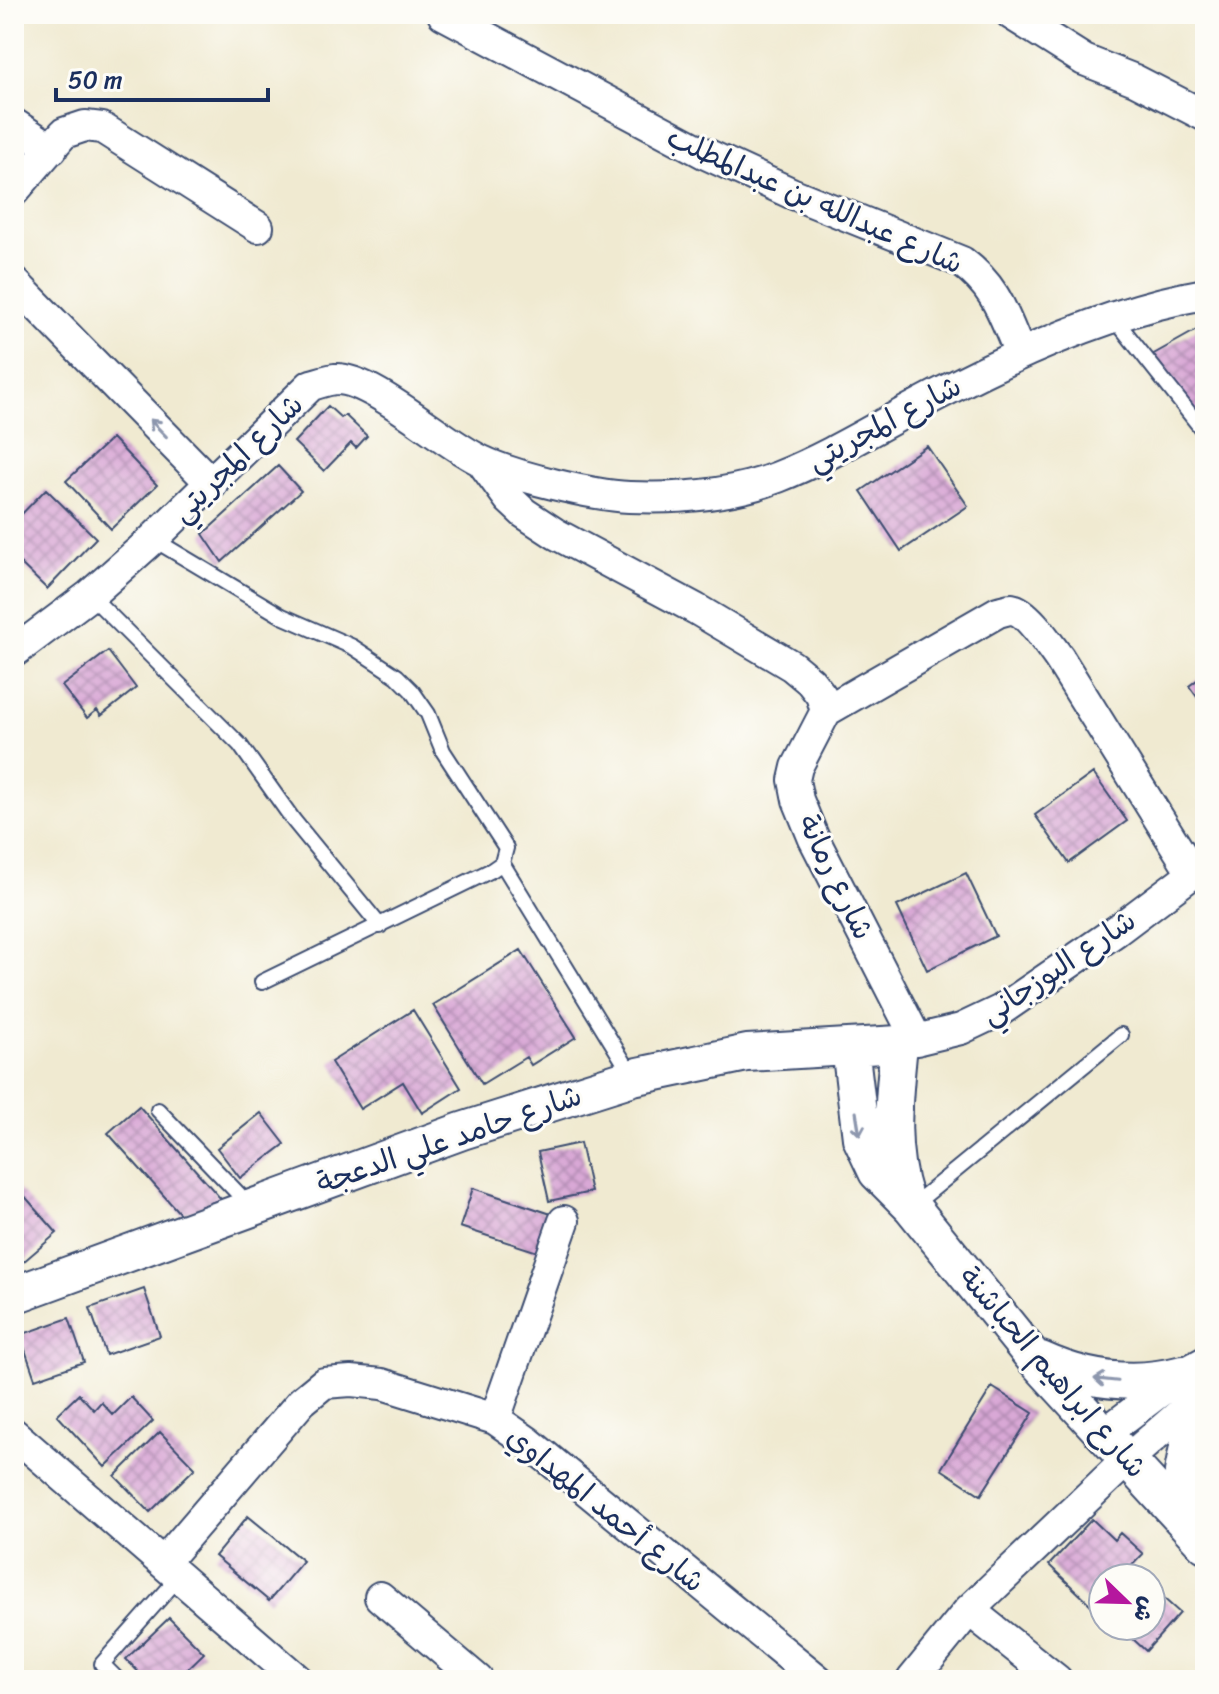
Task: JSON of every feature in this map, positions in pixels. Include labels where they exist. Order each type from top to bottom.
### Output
[{"type":"street","name":"شارع عبدالله بن عبدالمطلب","points":[[443,14],[704,153],[791,193],[962,262],[980,275],[993,291],[1020,353]]},
{"type":"street","points":[[1011,14],[1084,60],[1135,80],[1205,116]]},
{"type":"street","points":[[14,124],[52,149]]},
{"type":"street","points":[[14,191],[64,133],[85,126],[102,128],[258,227]]},
{"type":"street","points":[[14,282],[212,484]]},
{"type":"street","points":[[1020,353],[1163,301],[1205,294]]},
{"type":"street","name":"شارع المجريتي","points":[[14,652],[90,595],[153,539],[311,385],[337,379],[362,387],[482,462],[575,488],[625,496],[665,497],[736,490],[776,478],[824,457],[1020,353]]},
{"type":"street","points":[[482,462],[509,499],[524,513],[792,666],[816,688],[826,711],[998,612],[1012,609],[1018,612],[1034,626],[1059,658],[1198,868]]},
{"type":"street","name":"شارع رمانة","points":[[826,711],[797,767],[794,780],[798,800],[908,1042]]},
{"type":"street","name":"شارع البوزجاني","points":[[908,1042],[961,1029],[1001,1010],[1116,931],[1198,868]]},
{"type":"street","name":"شارع حامد علي الدعجة","points":[[14,1295],[462,1131],[633,1077],[747,1053],[908,1042]]},
{"type":"street","name":"شارع ابراهيم الحباشنة","points":[[908,1042],[892,1134],[895,1166],[908,1202]]},
{"type":"street","name":"شارع ابراهيم الحباشنة","points":[[850,1047],[861,1138],[877,1172],[908,1202],[1033,1357],[1195,1532]]},
{"type":"street","points":[[495,1419],[564,1221]]},
{"type":"street","points":[[1033,1357],[1065,1371],[1098,1380],[1197,1382]]},
{"type":"street","name":"شارع أحمد المهداوي","points":[[171,1570],[302,1401],[324,1383],[351,1381],[382,1384],[495,1419],[528,1442],[818,1680]]},
{"type":"street","points":[[912,1680],[969,1610],[1116,1446],[1197,1382]]},
{"type":"street","points":[[1195,1532],[1183,1472],[1197,1382]]},
{"type":"street","points":[[14,1434],[298,1680]]},
{"type":"street","points":[[380,1597],[478,1680]]},
{"type":"street","points":[[969,1610],[1057,1680]]},
{"type":"lane","points":[[1114,318],[1205,433]]},
{"type":"lane","points":[[153,539],[282,616],[353,647],[397,676],[412,691],[428,714],[443,751],[506,848],[502,863],[633,1077]]},
{"type":"lane","points":[[90,595],[240,745],[294,821],[380,926]]},
{"type":"lane","points":[[262,982],[502,863]]},
{"type":"lane","points":[[908,1202],[1121,1035]]},
{"type":"lane","points":[[158,1110],[252,1208]]},
{"type":"lane","points":[[118,1680],[102,1664],[171,1570]]},
{"type":"building","points":[[1200,328],[1205,337],[1205,418],[1199,421],[1152,355]]},
{"type":"building","points":[[328,406],[341,418],[345,415],[367,436],[356,448],[351,443],[324,471],[294,442]]},
{"type":"building","points":[[112,438],[157,485],[111,529],[66,481]]},
{"type":"building","points":[[927,446],[968,506],[901,551],[861,491]]},
{"type":"building","points":[[278,466],[301,491],[222,562],[203,534]]},
{"type":"building","points":[[46,489],[96,538],[47,589],[14,557],[14,522]]},
{"type":"building","points":[[108,651],[136,688],[101,716],[97,710],[87,718],[62,686]]},
{"type":"building","points":[[1205,674],[1205,708],[1189,686]]},
{"type":"building","points":[[1093,773],[1127,821],[1069,863],[1035,815]]},
{"type":"building","points":[[966,873],[996,936],[927,970],[897,906]]},
{"type":"building","points":[[521,950],[576,1037],[531,1065],[526,1057],[482,1084],[433,1005]]},
{"type":"building","points":[[413,1010],[461,1088],[422,1113],[403,1082],[360,1109],[331,1062]]},
{"type":"building","points":[[139,1106],[221,1199],[181,1215],[108,1133]]},
{"type":"building","points":[[261,1113],[285,1144],[240,1178],[217,1148]]},
{"type":"building","points":[[580,1143],[591,1192],[549,1201],[538,1152]]},
{"type":"building","points":[[14,1184],[57,1233],[15,1269],[14,1268]]},
{"type":"building","points":[[473,1188],[557,1216],[544,1254],[460,1227]]},
{"type":"building","points":[[144,1289],[160,1336],[106,1355],[90,1308]]},
{"type":"building","points":[[69,1318],[84,1362],[35,1379],[20,1335]]},
{"type":"building","points":[[992,1387],[1033,1413],[981,1495],[941,1469]]},
{"type":"building","points":[[79,1394],[94,1410],[101,1402],[113,1415],[131,1397],[153,1421],[105,1467],[57,1415]]},
{"type":"building","points":[[160,1432],[195,1468],[150,1512],[115,1476]]},
{"type":"building","points":[[248,1516],[303,1561],[269,1601],[215,1556]]},
{"type":"building","points":[[1092,1519],[1114,1540],[1120,1533],[1143,1554],[1135,1562],[1087,1562],[1087,1601],[1049,1565]]},
{"type":"building","points":[[1167,1601],[1180,1613],[1167,1628]]},
{"type":"building","points":[[169,1618],[204,1653],[176,1680],[146,1680],[126,1659]]},
{"type":"building","points":[[1136,1642],[1154,1642],[1146,1651]]}]
